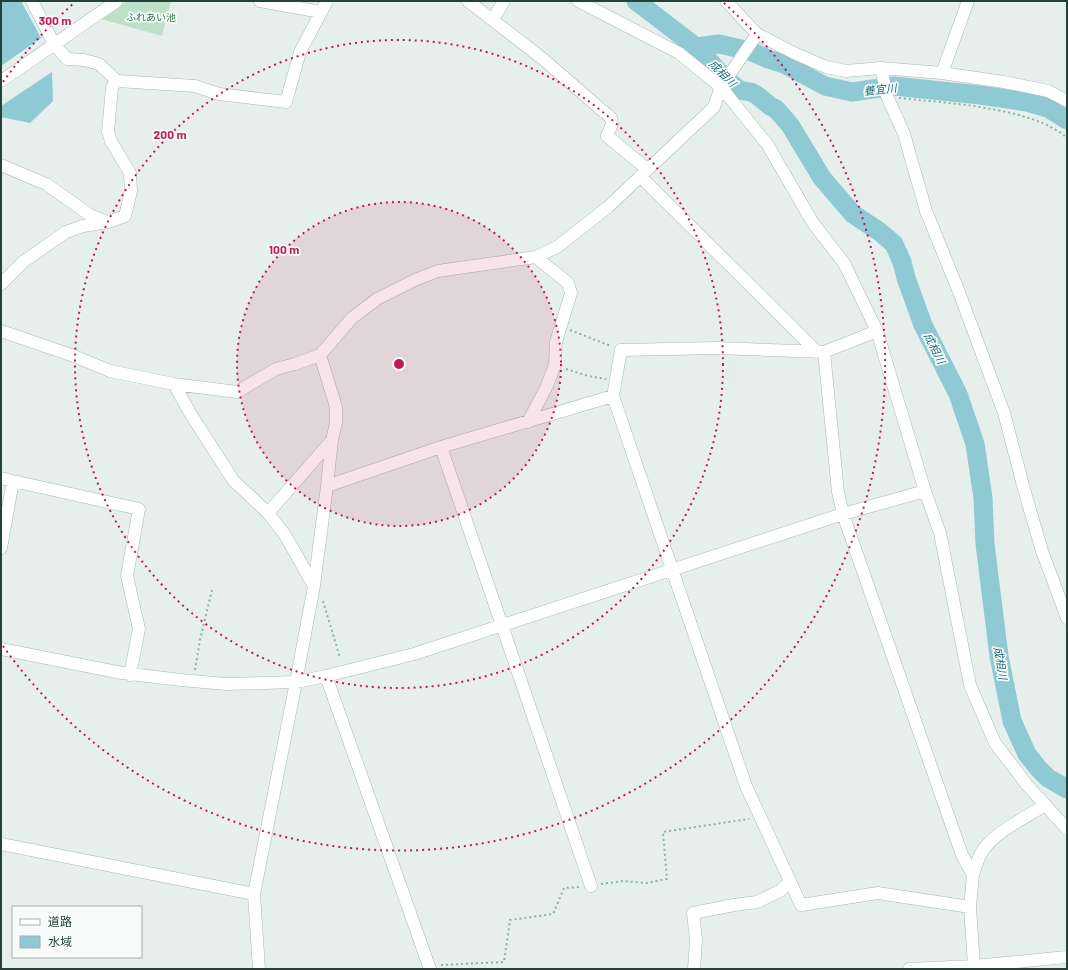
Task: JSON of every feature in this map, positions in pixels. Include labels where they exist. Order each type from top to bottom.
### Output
[{"type":"street","points":[[32,1],[54,44],[67,59],[84,60],[99,64],[117,81],[195,86],[219,94],[286,102],[300,52],[327,1]]},
{"type":"street","points":[[1,81],[117,1]]},
{"type":"street","points":[[260,1],[321,12]]},
{"type":"street","points":[[468,1],[543,59],[611,118],[612,124],[607,136],[820,351],[838,492],[843,514],[962,855],[973,875]]},
{"type":"street","points":[[493,19],[504,1]]},
{"type":"street","points":[[578,1],[679,53],[721,87],[767,144],[813,223],[844,262],[877,331],[925,491],[940,533],[970,685],[995,743],[1027,785],[1067,829]]},
{"type":"street","points":[[726,1],[757,34],[826,67],[846,71],[881,68],[1004,82],[1048,91],[1067,101]]},
{"type":"street","points":[[942,74],[968,1]]},
{"type":"street","points":[[1,331],[74,356],[110,371],[174,384],[237,392],[276,368],[295,364],[320,355],[352,318],[377,299],[417,279],[438,271],[536,257],[557,247],[608,207],[714,107],[721,87],[757,34]]},
{"type":"street","points":[[881,68],[887,96],[904,134],[926,211],[959,292],[1004,414],[1042,551],[1067,618]]},
{"type":"street","points":[[1,284],[24,262],[66,232],[83,226],[108,222],[125,216],[131,191],[130,173],[111,141],[108,132],[112,87],[117,81]]},
{"type":"street","points":[[1,165],[46,184],[90,215],[108,222]]},
{"type":"street","points":[[528,422],[546,388],[555,366],[556,342],[571,293],[568,283],[536,257]]},
{"type":"street","points":[[877,331],[820,351],[717,348],[621,350],[613,396],[746,786],[801,905],[878,892],[970,907]]},
{"type":"street","points":[[259,969],[254,894],[314,586],[332,440],[336,423],[336,407],[320,355]]},
{"type":"street","points":[[174,384],[190,413],[233,480],[268,513],[285,536],[314,586]]},
{"type":"street","points":[[327,486],[441,447],[613,396]]},
{"type":"street","points":[[268,513],[332,440]]},
{"type":"street","points":[[441,447],[591,886]]},
{"type":"street","points":[[1,478],[139,509],[127,576],[139,629],[130,675]]},
{"type":"street","points":[[1,548],[13,481]]},
{"type":"street","points":[[1,649],[130,675],[226,684],[296,682],[414,654],[843,514],[925,491]]},
{"type":"street","points":[[326,676],[430,969]]},
{"type":"street","points":[[974,968],[970,907],[973,875],[977,860],[986,846],[1006,829],[1046,805]]},
{"type":"street","points":[[1,844],[254,894]]},
{"type":"street","points":[[694,969],[696,940],[693,913],[757,902],[780,891],[790,882]]},
{"type":"street","points":[[909,969],[974,968],[1067,957]]},
{"type":"path","points":[[887,96],[988,108],[1025,117],[1045,124],[1067,138]]},
{"type":"path","points":[[560,326],[621,350]]},
{"type":"path","points":[[555,366],[588,376],[616,381]]},
{"type":"path","points":[[314,586],[324,603],[340,658]]},
{"type":"path","points":[[193,681],[200,640],[212,590]]},
{"type":"green space","name":"ふれあい池","points":[[127,1],[171,1],[162,36],[101,19]]},
{"type":"water","points":[[1,1],[21,1],[41,38],[1,66]]},
{"type":"water","points":[[52,72],[53,101],[30,123],[1,117],[1,106]]},
{"type":"waterway","name":"成相川","points":[[636,1],[696,47],[725,78],[739,90],[751,92],[776,109],[790,125],[822,178],[853,214],[880,232],[894,244],[902,262],[906,278],[923,325],[958,394],[975,444],[983,498],[985,544],[999,656],[1012,721],[1027,754],[1038,768],[1048,778],[1067,789]]},
{"type":"waterway","name":"養宜川","points":[[696,47],[719,44],[750,51],[784,64],[825,86],[852,92],[894,86],[980,95],[1027,102],[1048,108],[1067,120]]}]
